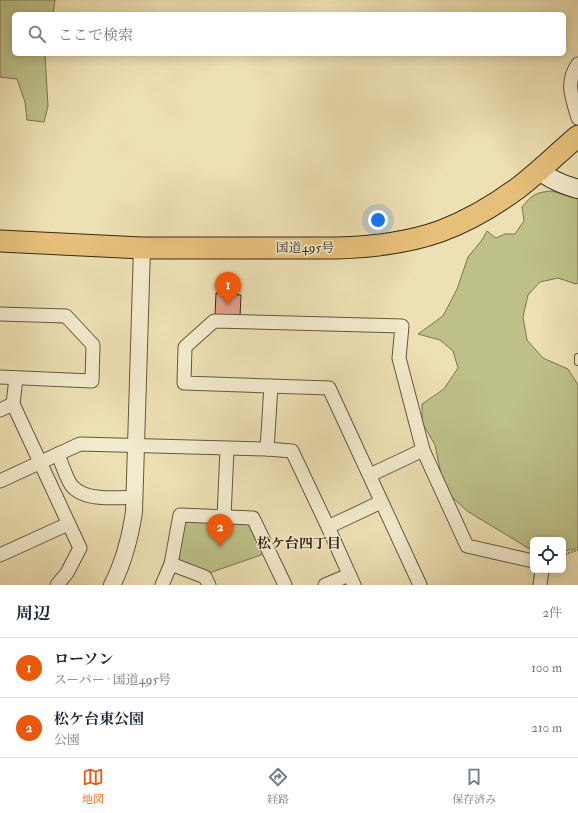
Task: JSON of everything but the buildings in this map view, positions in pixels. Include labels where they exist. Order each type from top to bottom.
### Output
[{"type":"highway","name":"国道495号","points":[[0,241],[142,248],[361,247],[415,239],[441,231],[481,212],[498,202],[518,188],[578,136]]},
{"type":"main road","points":[[539,170],[545,176],[563,185],[578,189]]},
{"type":"street","points":[[578,64],[571,79],[570,91],[578,118]]},
{"type":"street","points":[[112,585],[126,553],[134,512],[142,248]]},
{"type":"street","points":[[0,314],[66,316],[93,345],[92,381],[0,377]]},
{"type":"street","points":[[420,585],[329,388],[184,383],[185,347],[214,321],[402,326],[400,358],[423,450],[467,546],[530,560]]},
{"type":"street","points":[[16,378],[13,404],[80,548],[67,573],[57,585]]},
{"type":"street","points":[[267,450],[271,386]]},
{"type":"street","points":[[0,410],[13,404]]},
{"type":"street","points":[[0,481],[80,444],[292,451],[352,580],[325,585]]},
{"type":"street","points":[[224,517],[227,449]]},
{"type":"street","points":[[370,475],[423,450]]},
{"type":"street","points":[[58,454],[71,485],[78,492],[90,496],[134,497]]},
{"type":"street","points":[[328,527],[382,502]]},
{"type":"street","points":[[162,585],[171,564],[180,515],[254,518],[285,585]]},
{"type":"street","points":[[0,555],[68,524]]},
{"type":"street","points":[[171,564],[205,577],[209,585]]},
{"type":"street","points":[[540,585],[542,573]]},
{"type":"lane","points":[[578,357],[578,362]]},
{"type":"path","points":[[566,554],[578,550]]},
{"type":"green space","points":[[0,0],[55,0],[53,12],[12,12],[12,56],[45,56],[48,106],[44,122],[27,120],[25,102],[17,79],[0,77]]},
{"type":"green space","points":[[552,191],[578,199],[578,283],[576,284],[558,278],[540,282],[528,295],[523,317],[527,340],[543,358],[568,369],[578,385],[578,547],[566,550],[566,537],[530,537],[530,549],[467,511],[451,496],[442,479],[435,445],[422,422],[422,404],[444,389],[458,368],[453,351],[440,340],[418,334],[443,316],[457,289],[468,257],[482,240],[487,231],[496,238],[505,234],[515,234],[524,221],[522,207],[532,197],[542,192]]},
{"type":"green space","points":[[188,521],[246,523],[252,527],[264,554],[209,573],[180,561],[178,556],[183,524]]},
{"type":"place","name":"ローソン","points":[[228,305]]},
{"type":"place","name":"松ケ台東公園","points":[[220,547]]},
{"type":"district","name":"松ケ台四丁目","points":[[299,543]]}]
